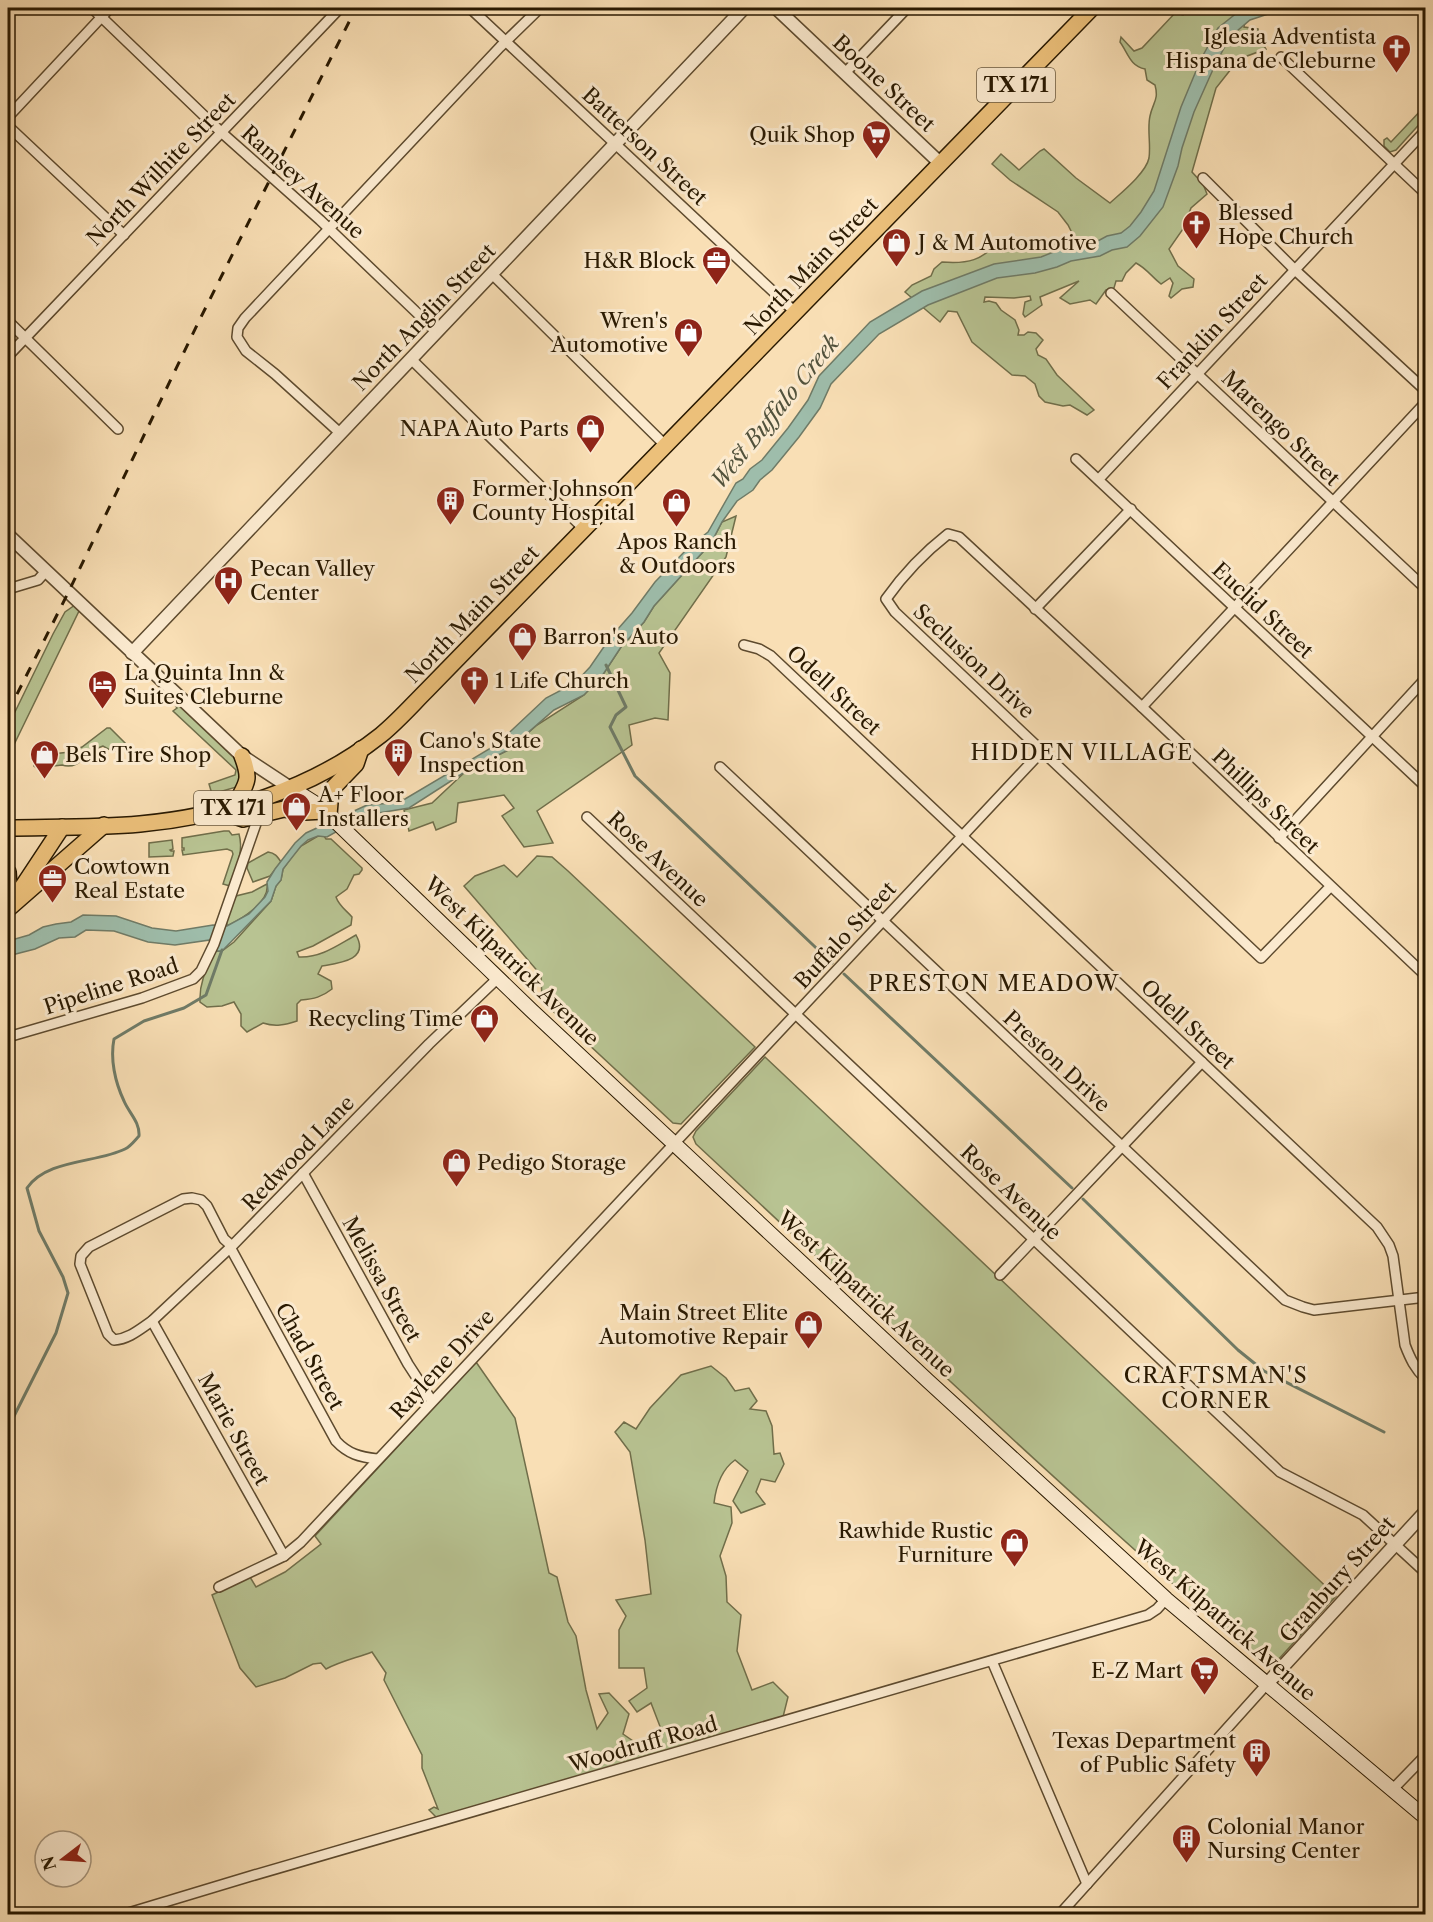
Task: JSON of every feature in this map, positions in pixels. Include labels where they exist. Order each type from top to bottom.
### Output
[{"type":"main road","name":"North Main Street","points":[[8,828],[141,824],[227,809],[290,787],[326,771],[361,749],[394,724],[1092,8]]},
{"type":"main road","points":[[242,756],[248,780],[227,809],[243,819],[290,809],[326,813],[332,790],[356,764],[361,749]]},
{"type":"main road","name":"West Kilpatrick Avenue","points":[[290,787],[326,813],[356,840],[498,978],[674,1143],[927,1380],[1166,1599],[1425,1818]]},
{"type":"main road","points":[[8,908],[104,825]]},
{"type":"main road","points":[[8,908],[62,826]]},
{"type":"main road","points":[[8,872],[8,908]]},
{"type":"street","name":"Ramsey Avenue","points":[[92,8],[437,332]]},
{"type":"street","points":[[8,117],[111,8]]},
{"type":"street","name":"North Wilhite Street","points":[[8,356],[340,8]]},
{"type":"street","name":"Batterson Street","points":[[470,8],[795,312]]},
{"type":"street","points":[[340,432],[246,351],[237,337],[238,328],[328,228],[540,8]]},
{"type":"street","name":"North Anglin Street","points":[[132,653],[744,8]]},
{"type":"street","name":"Boone Street","points":[[776,8],[940,163]]},
{"type":"street","points":[[845,73],[907,8]]},
{"type":"street","points":[[1281,57],[1425,194]]},
{"type":"street","points":[[8,126],[124,235]]},
{"type":"street","name":"Franklin Street","points":[[1100,479],[1425,130]]},
{"type":"street","points":[[1203,178],[1295,270],[1425,391]]},
{"type":"street","points":[[492,274],[665,445]]},
{"type":"street","name":"Marengo Street","points":[[1112,293],[1425,589]]},
{"type":"street","points":[[8,321],[118,429]]},
{"type":"street","points":[[411,359],[584,529]]},
{"type":"street","points":[[1142,707],[1425,402]]},
{"type":"street","name":"Euclid Street","points":[[1076,459],[1100,479],[1425,787]]},
{"type":"street","points":[[1035,609],[1131,509]]},
{"type":"street","name":"Phillips Street","points":[[948,534],[959,537],[1425,976]]},
{"type":"street","name":"Seclusion Drive","points":[[948,534],[934,545],[886,599],[895,612],[1261,958],[1329,886]]},
{"type":"street","points":[[8,535],[242,756],[290,787]]},
{"type":"street","points":[[8,589],[38,580],[46,571]]},
{"type":"street","name":"Odell Street","points":[[744,645],[771,656],[1377,1227],[1394,1256],[1406,1345],[1410,1358],[1418,1372],[1425,1378]]},
{"type":"street","points":[[1278,838],[1425,678]]},
{"type":"street","name":"Buffalo Street","points":[[674,1143],[1042,751]]},
{"type":"street","name":"Preston Drive","points":[[720,767],[1285,1300],[1314,1310],[1425,1297]]},
{"type":"street","name":"Pipeline Road","points":[[8,1037],[142,998],[193,979],[201,971],[214,944],[259,815]]},
{"type":"street","name":"Rose Avenue","points":[[587,817],[1280,1472],[1357,1511],[1425,1573]]},
{"type":"street","name":"Redwood Lane","points":[[114,1340],[123,1339],[152,1321],[231,1246],[437,1036],[498,978]]},
{"type":"street","points":[[1000,1275],[1202,1062]]},
{"type":"street","name":"Raylene Drive","points":[[219,1587],[284,1556],[301,1542],[674,1143]]},
{"type":"street","name":"Melissa Street","points":[[303,1173],[408,1364],[432,1401]]},
{"type":"street","name":"Chad Street","points":[[114,1340],[108,1334],[80,1264],[81,1256],[89,1247],[183,1199],[201,1200],[207,1206],[224,1239],[231,1246],[336,1441],[350,1453],[359,1457],[377,1459]]},
{"type":"street","name":"Marie Street","points":[[152,1321],[284,1556]]},
{"type":"street","name":"Granbury Street","points":[[1060,1914],[1425,1510]]},
{"type":"street","name":"Woodruff Road","points":[[125,1914],[1148,1615],[1166,1599]]},
{"type":"street","points":[[992,1661],[1087,1884]]},
{"type":"street","points":[[1392,1790],[1425,1755]]},
{"type":"green space","points":[[1193,8],[1265,8],[1245,20],[1244,27],[1258,29],[1259,38],[1266,49],[1239,59],[1216,88],[1192,172],[1203,184],[1207,194],[1191,208],[1183,229],[1169,249],[1178,266],[1194,279],[1193,287],[1182,289],[1171,298],[1169,296],[1173,283],[1170,278],[1161,284],[1136,263],[1122,281],[1116,281],[1114,288],[1106,290],[1096,304],[1090,300],[1070,304],[1060,298],[1079,281],[1040,297],[1042,305],[1025,317],[1023,314],[1025,302],[1031,300],[1030,296],[985,297],[984,302],[996,303],[1001,310],[1015,320],[1019,330],[1018,335],[1028,332],[1036,333],[1043,340],[1036,349],[1038,355],[1046,359],[1057,375],[1094,410],[1087,415],[1070,405],[1063,406],[1045,402],[1039,396],[1035,384],[1025,376],[1012,375],[972,342],[957,312],[948,311],[940,322],[905,292],[912,285],[931,276],[934,269],[942,262],[974,260],[987,253],[999,240],[1037,246],[1055,244],[1074,237],[1058,212],[1010,180],[992,164],[1001,154],[1019,170],[1044,149],[1076,178],[1110,203],[1132,182],[1143,170],[1149,158],[1149,121],[1156,90],[1155,85],[1147,80],[1145,69],[1136,65],[1130,58],[1120,42],[1121,37],[1134,51],[1142,48],[1175,13],[1183,15]]},
{"type":"green space","points":[[1425,106],[1425,118],[1396,150],[1390,152],[1384,146],[1384,140],[1387,138],[1391,142]]},
{"type":"green space","points":[[736,516],[726,557],[659,653],[670,673],[668,720],[655,718],[629,725],[632,745],[537,811],[553,843],[524,847],[502,816],[514,808],[504,795],[458,803],[456,822],[436,830],[433,822],[409,831],[404,810],[432,803],[465,772],[508,750],[537,725],[584,695],[602,676],[621,647],[644,622],[654,606],[711,543],[722,522]]},
{"type":"green space","points":[[75,605],[79,611],[8,757],[8,731],[13,723],[12,718],[65,612]]},
{"type":"green space","points":[[173,699],[244,767],[240,786],[212,794],[209,784],[235,775],[236,770],[173,711],[177,708],[173,702],[169,702]]},
{"type":"green space","points":[[110,728],[128,746],[123,750],[112,751],[103,746],[73,765],[37,768],[34,766],[34,756],[70,752],[82,747]]},
{"type":"green space","points":[[229,831],[232,835],[239,834],[241,847],[230,886],[223,884],[232,851],[227,849],[183,855],[182,850],[184,848],[182,848],[182,838]]},
{"type":"green space","points":[[318,836],[331,839],[362,870],[359,874],[354,875],[347,889],[336,897],[352,917],[351,925],[297,952],[299,957],[315,955],[356,935],[359,950],[351,959],[322,966],[318,974],[331,981],[332,989],[318,997],[301,1000],[297,1004],[297,1021],[280,1025],[263,1023],[247,1032],[241,1026],[241,1014],[234,1002],[207,1007],[200,1002],[204,975],[215,951],[222,951],[234,942],[271,901],[276,886],[281,880],[283,869],[293,855],[301,846]]},
{"type":"green space","points":[[172,840],[173,849],[170,850],[174,851],[173,856],[149,857],[149,843]]},
{"type":"green space","points":[[268,852],[276,855],[281,862],[270,876],[253,882],[247,868],[248,863]]},
{"type":"green space","points":[[537,856],[552,857],[568,871],[755,1047],[681,1124],[673,1123],[542,1001],[541,975],[464,886],[475,876],[504,865],[517,877]]},
{"type":"green space","points":[[267,884],[267,891],[260,903],[227,926],[226,917],[236,896],[252,892]]},
{"type":"green space","points":[[765,1057],[1336,1596],[1277,1661],[1268,1666],[1265,1664],[1120,1537],[696,1144],[693,1137],[696,1131]]},
{"type":"green space","points":[[476,1362],[515,1418],[549,1573],[557,1577],[568,1622],[576,1636],[586,1690],[597,1729],[608,1713],[599,1694],[609,1693],[629,1714],[623,1734],[639,1745],[658,1743],[661,1729],[651,1703],[637,1712],[629,1701],[647,1688],[644,1668],[619,1668],[619,1630],[626,1616],[616,1600],[651,1594],[645,1540],[630,1452],[615,1432],[624,1422],[636,1429],[650,1408],[681,1375],[711,1366],[726,1378],[735,1391],[749,1388],[757,1401],[750,1409],[766,1411],[772,1426],[774,1454],[780,1453],[784,1464],[775,1482],[761,1479],[756,1492],[765,1504],[741,1513],[733,1501],[748,1471],[735,1460],[720,1479],[714,1503],[731,1507],[732,1523],[720,1556],[726,1576],[727,1602],[741,1615],[737,1651],[752,1690],[773,1682],[788,1697],[783,1717],[438,1819],[429,1810],[434,1807],[438,1809],[422,1768],[422,1755],[384,1680],[386,1673],[372,1652],[326,1669],[321,1663],[313,1664],[285,1678],[256,1687],[240,1668],[212,1595],[250,1577],[256,1587],[285,1572],[321,1544],[315,1536]]},
{"type":"shaded area","points":[[1243,8],[1286,8],[1250,20],[1230,37],[1194,112],[1163,207],[1140,236],[1127,247],[1112,250],[1100,256],[1071,261],[1035,273],[997,278],[928,305],[879,334],[831,384],[820,408],[799,437],[753,490],[737,501],[711,543],[654,606],[644,622],[621,647],[602,676],[584,695],[554,710],[508,750],[465,772],[409,808],[366,815],[327,837],[318,836],[308,840],[283,869],[281,880],[276,886],[271,901],[222,951],[215,951],[217,939],[175,945],[148,942],[114,931],[86,930],[75,937],[59,938],[35,949],[8,956],[8,941],[29,935],[43,927],[71,922],[83,915],[116,916],[152,928],[176,931],[213,925],[227,926],[249,914],[265,897],[268,891],[267,882],[275,869],[295,843],[306,833],[367,805],[392,803],[405,799],[496,745],[546,698],[575,683],[590,667],[655,582],[688,548],[708,532],[736,483],[762,460],[808,400],[819,376],[870,322],[922,291],[994,264],[1041,257],[1066,247],[1096,242],[1107,236],[1121,233],[1130,226],[1154,191],[1181,107],[1201,59],[1218,28]]},
{"type":"waterway","points":[[606,665],[626,707],[616,715],[610,727],[635,776],[832,963]]},
{"type":"waterway","points":[[8,1428],[56,1333],[68,1293],[63,1277],[39,1231],[27,1188],[47,1172],[73,1163],[114,1154],[127,1148],[139,1136],[138,1126],[118,1086],[113,1062],[114,1039],[144,1021],[184,1008],[206,995],[222,950]]},
{"type":"waterway","points":[[844,974],[1072,1188]]},
{"type":"waterway","points":[[1083,1199],[1238,1350],[1264,1371],[1384,1432]]},
{"type":"railway","points":[[8,712],[199,321],[356,8]]},
{"type":"place","name":"Iglesia Adventista Hispana de Cleburne","points":[[1397,74]]},
{"type":"place","name":"Quik Shop","points":[[876,160]]},
{"type":"place","name":"Blessed Hope Church","points":[[1197,250]]},
{"type":"place","name":"J & M Automotive","points":[[897,268]]},
{"type":"place","name":"H&R Block","points":[[716,286]]},
{"type":"place","name":"Wren's Automotive","points":[[689,358]]},
{"type":"place","name":"NAPA Auto Parts","points":[[590,454]]},
{"type":"place","name":"Former Johnson County Hospital","points":[[451,526]]},
{"type":"place","name":"Apos Ranch & Outdoors","points":[[677,528]]},
{"type":"place","name":"Pecan Valley Center","points":[[229,606]]},
{"type":"place","name":"Barron's Auto","points":[[522,662]]},
{"type":"place","name":"1 Life Church","points":[[474,706]]},
{"type":"place","name":"La Quinta Inn & Suites Cleburne","points":[[103,710]]},
{"type":"place","name":"Cano's State Inspection","points":[[398,778]]},
{"type":"place","name":"Bels Tire Shop","points":[[44,780]]},
{"type":"place","name":"A+ Floor Installers","points":[[297,832]]},
{"type":"place","name":"Cowtown Real Estate","points":[[53,904]]},
{"type":"place","name":"Recycling Time","points":[[484,1044]]},
{"type":"place","name":"Pedigo Storage","points":[[456,1188]]},
{"type":"place","name":"Main Street Elite Automotive Repair","points":[[809,1350]]},
{"type":"place","name":"Rawhide Rustic Furniture","points":[[1014,1568]]},
{"type":"place","name":"E-Z Mart","points":[[1204,1696]]},
{"type":"place","name":"Texas Department of Public Safety","points":[[1257,1778]]},
{"type":"place","name":"Colonial Manor Nursing Center","points":[[1186,1864]]},
{"type":"district","name":"HIDDEN VILLAGE","points":[[1082,752]]},
{"type":"district","name":"PRESTON MEADOW","points":[[994,983]]},
{"type":"district","name":"CRAFTSMAN'S CORNER","points":[[1216,1388]]},
{"type":"water label","name":"West Buffalo Creek","points":[[775,412]]}]
